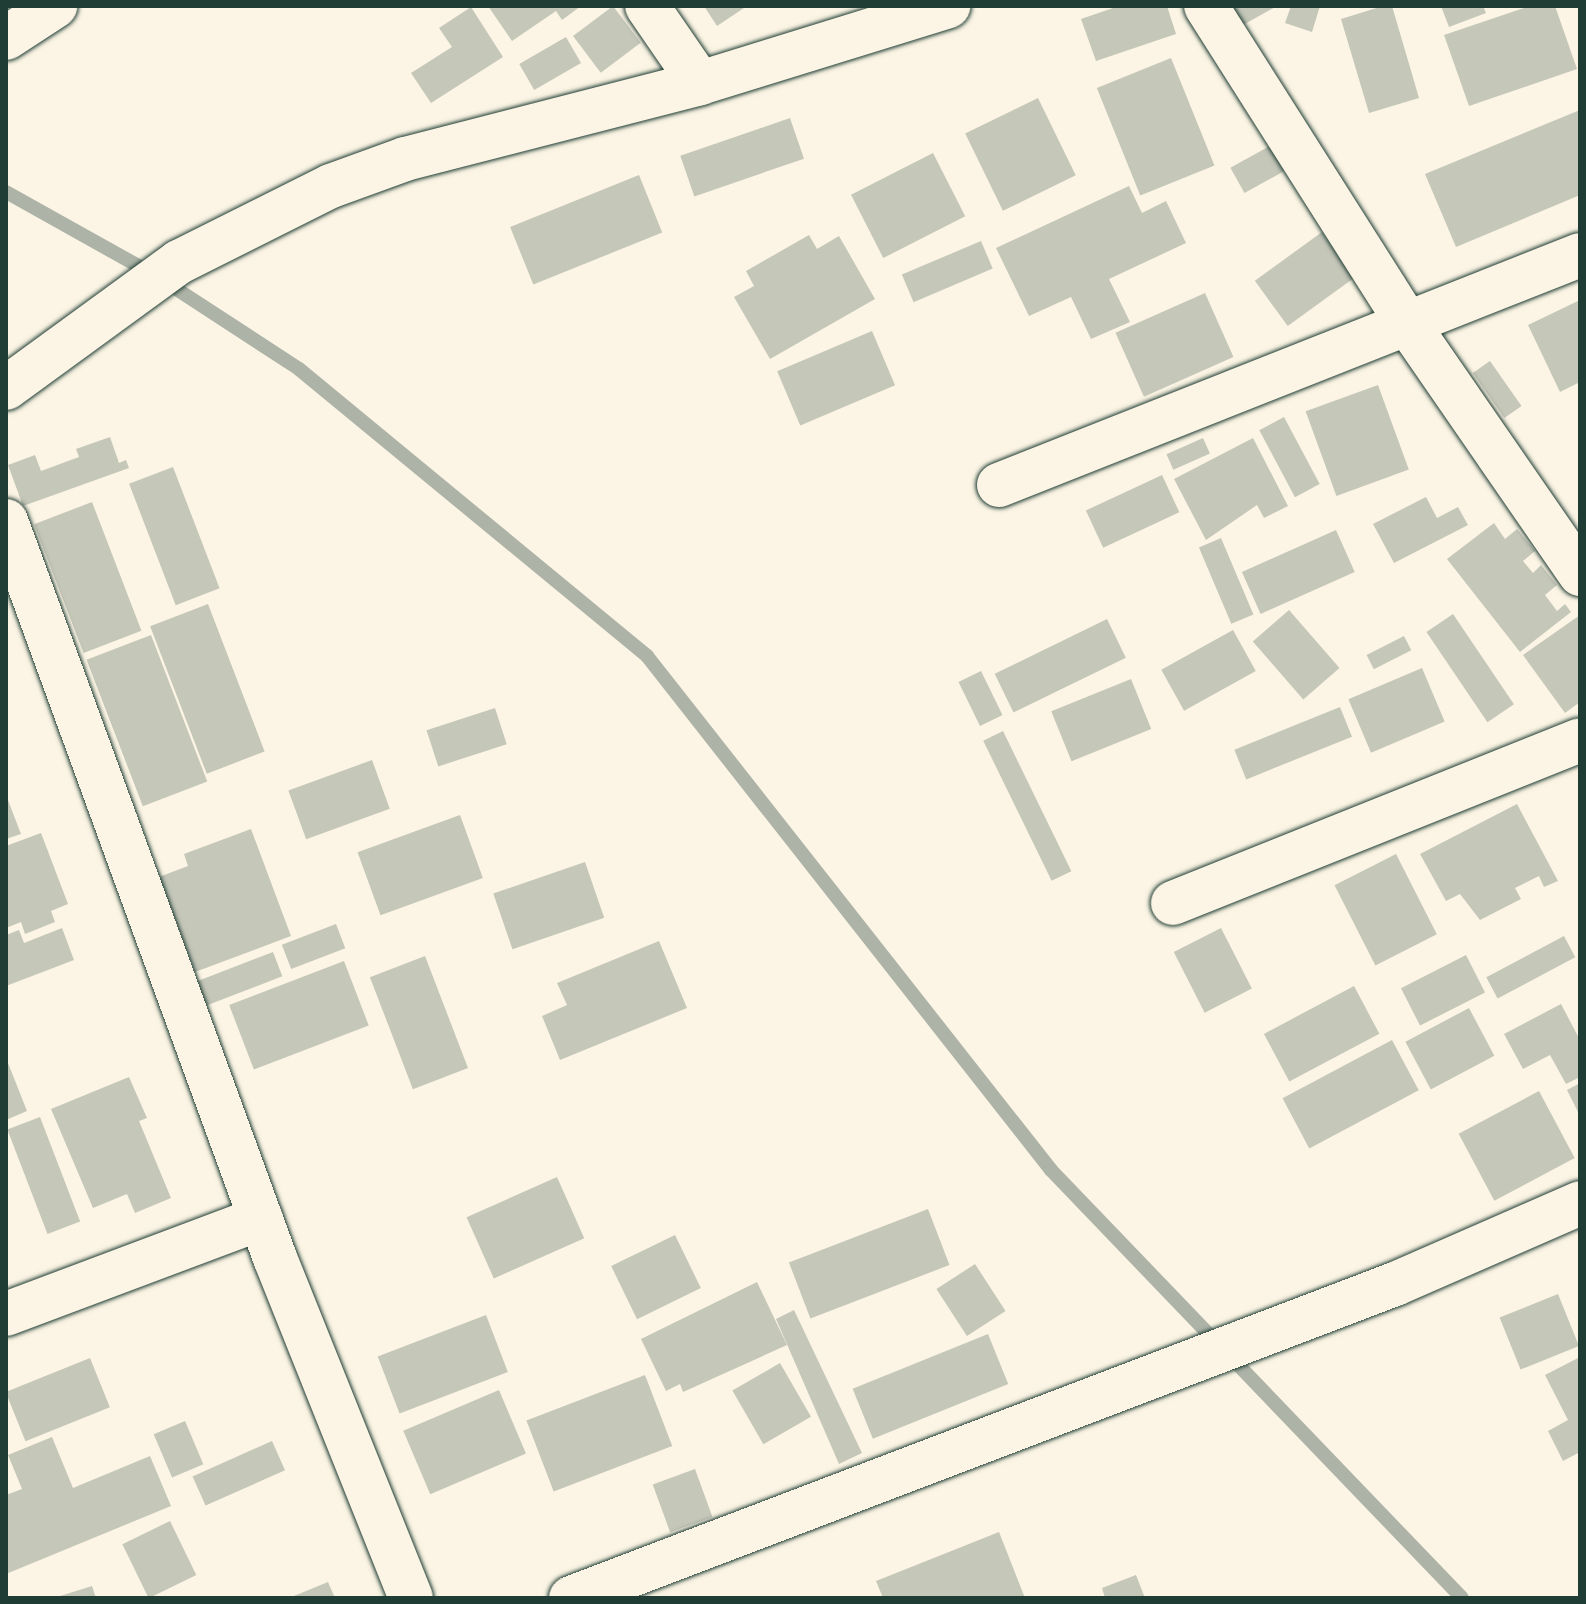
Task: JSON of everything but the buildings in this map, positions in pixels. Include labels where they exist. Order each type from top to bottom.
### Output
[{"type":"street","points":[[6,38],[55,6]]},
{"type":"street","points":[[647,6],[700,83]]},
{"type":"street","points":[[6,388],[179,262],[331,186],[405,159],[700,83],[948,6]]},
{"type":"street","points":[[1206,6],[1407,323],[1580,574]]},
{"type":"street","points":[[999,485],[1580,255]]},
{"type":"street","points":[[6,521],[261,1218],[411,1598]]},
{"type":"street","points":[[1173,903],[1580,740]]},
{"type":"street","points":[[571,1598],[1395,1284],[1580,1203]]},
{"type":"street","points":[[6,1314],[261,1218]]},
{"type":"waterway","points":[[6,192],[158,277],[299,369],[647,656],[1051,1170],[1462,1598]]}]
